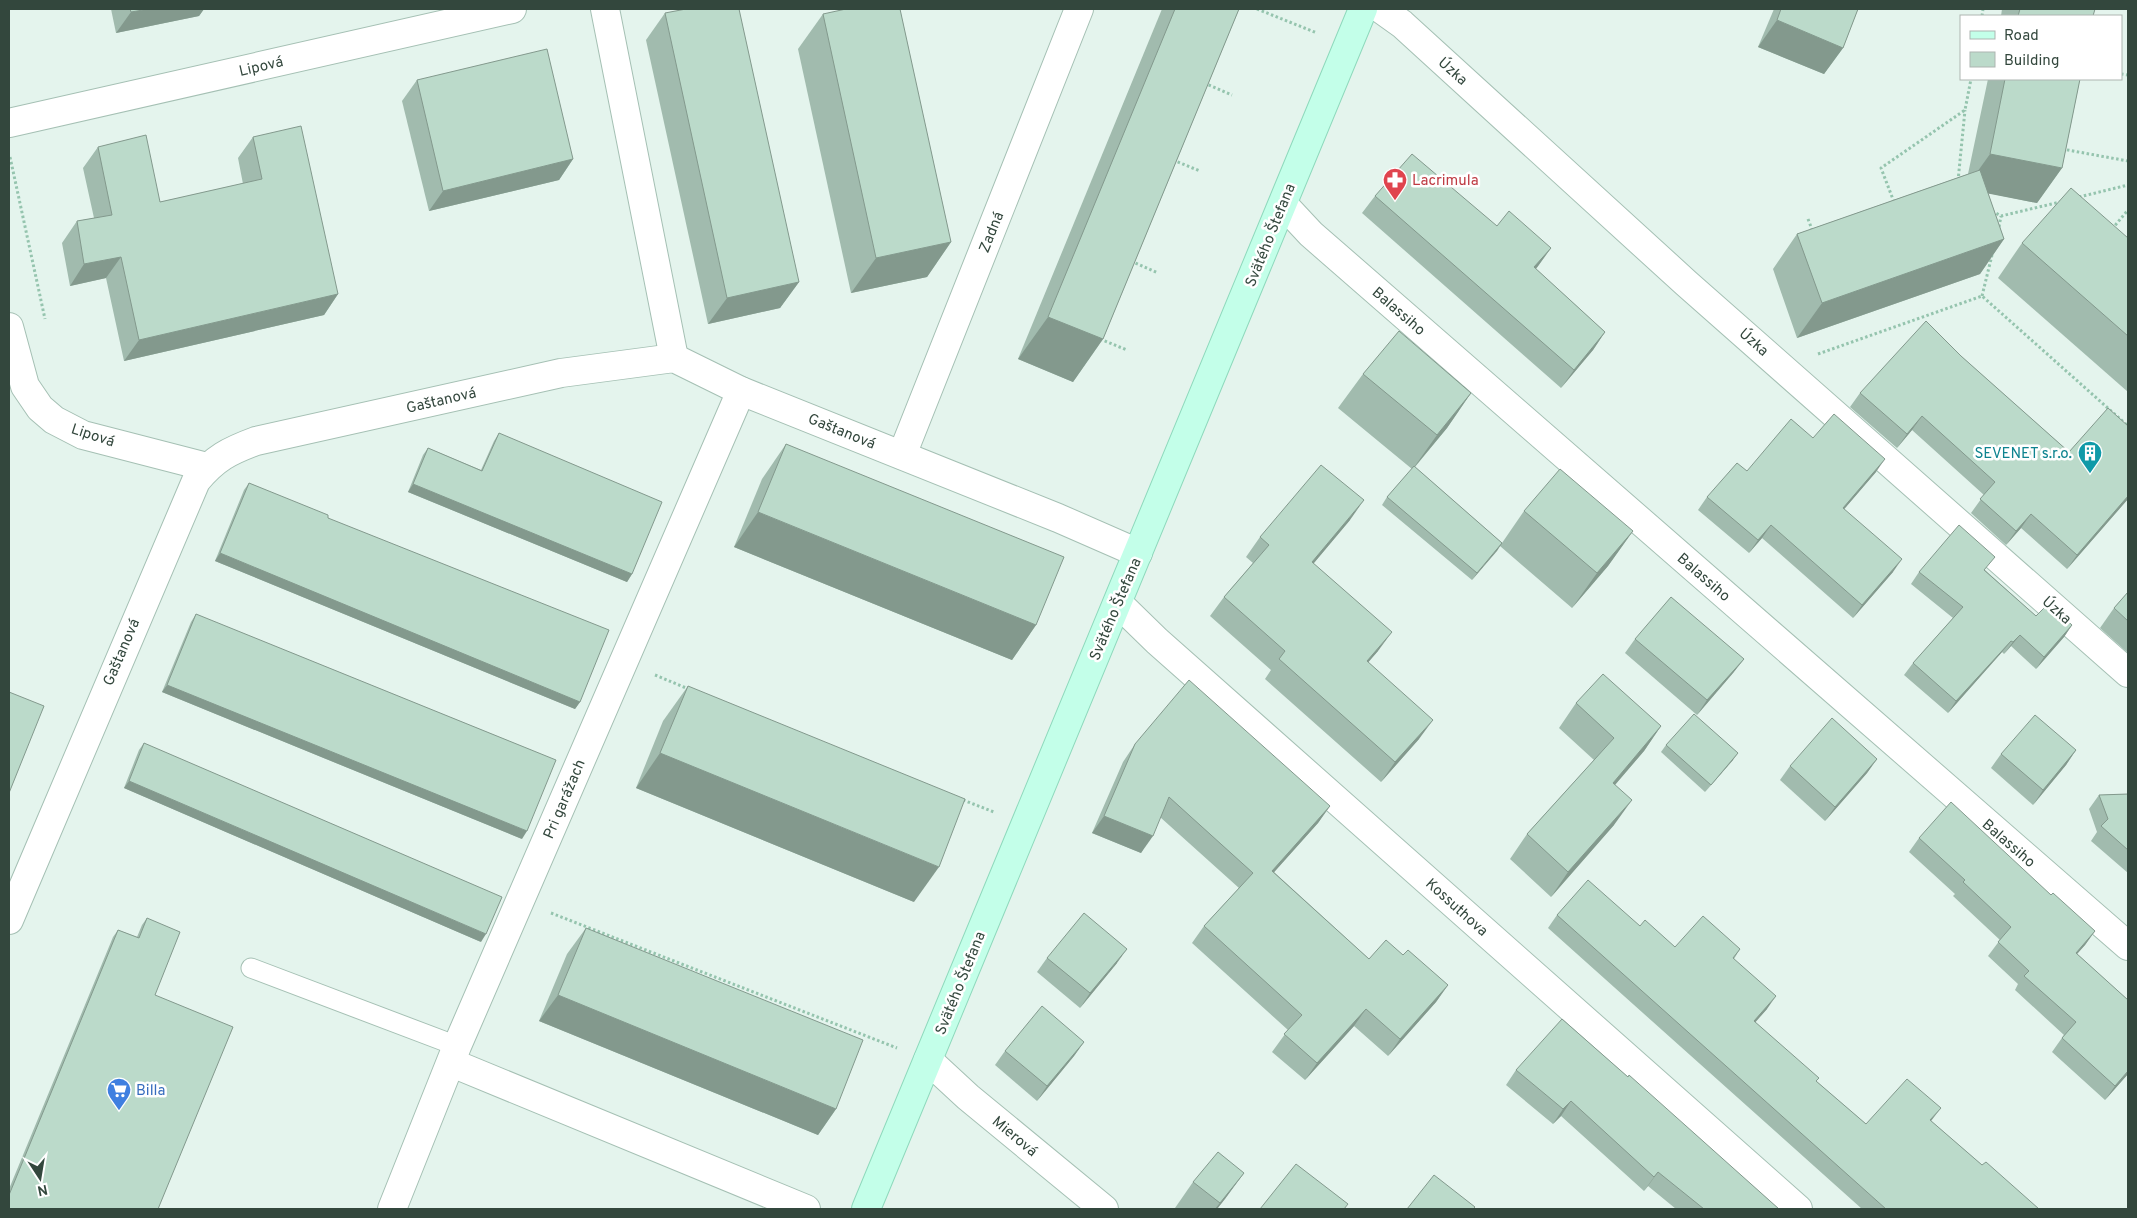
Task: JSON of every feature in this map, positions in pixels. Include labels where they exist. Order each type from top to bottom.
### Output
[{"type":"street","name":"Lipová","points":[[9,122],[512,9]]},
{"type":"street","points":[[605,9],[674,358]]},
{"type":"street","name":"Zadná","points":[[902,455],[1079,9]]},
{"type":"street","name":"Svätého Štefana","points":[[866,1209],[1363,9]]},
{"type":"street","name":"Úzka","points":[[1381,9],[1402,24],[1686,283],[2128,673]]},
{"type":"street","name":"Balassiho","points":[[1283,204],[1319,241],[2128,946]]},
{"type":"street","name":"Lipová","points":[[9,327],[25,386],[40,408],[54,420],[83,435],[207,467]]},
{"type":"street","name":"Gaštanová","points":[[9,920],[184,503],[196,481],[207,467],[227,451],[256,441],[561,373],[674,358],[741,391],[1058,518],[1138,553]]},
{"type":"street","name":"Pri garážach","points":[[392,1209],[454,1054],[519,900],[741,391]]},
{"type":"street","name":"Kossuthova","points":[[1118,603],[1157,642],[1798,1209]]},
{"type":"street","points":[[454,1054],[806,1209]]},
{"type":"street","name":"Mierová","points":[[928,1060],[968,1097],[1104,1209]]},
{"type":"lane","points":[[251,968],[454,1054]]},
{"type":"path","points":[[1257,9],[1265,12]]},
{"type":"path","points":[[1198,80],[1232,95]]},
{"type":"path","points":[[1957,187],[1965,110],[1971,80]]},
{"type":"path","points":[[1895,205],[1881,168],[1965,110]]},
{"type":"path","points":[[2058,148],[2128,161]]},
{"type":"path","points":[[9,151],[46,325]]},
{"type":"path","points":[[1166,157],[1200,171]]},
{"type":"path","points":[[2074,198],[2128,185]]},
{"type":"path","points":[[1983,208],[2001,216],[2065,200]]},
{"type":"path","points":[[2111,231],[2128,210]]},
{"type":"path","points":[[1997,234],[2001,216]]},
{"type":"path","points":[[1808,218],[1814,235]]},
{"type":"path","points":[[1982,296],[1993,251]]},
{"type":"path","points":[[1124,258],[1158,273]]},
{"type":"path","points":[[1782,366],[1982,296]]},
{"type":"path","points":[[1982,296],[2128,426]]},
{"type":"path","points":[[1092,336],[1127,350]]},
{"type":"path","points":[[624,663],[696,692]]},
{"type":"path","points":[[954,796],[1025,825]]},
{"type":"path","points":[[519,900],[928,1060]]},
{"type":"path","points":[[630,953],[633,945]]},
{"type":"path","points":[[730,992],[733,984]]},
{"type":"path","points":[[808,1023],[812,1015]]},
{"type":"building","points":[[130,9],[149,9],[131,12]]},
{"type":"building","points":[[686,9],[739,9],[799,282],[727,298],[665,13]]},
{"type":"building","points":[[846,9],[900,9],[951,242],[876,258],[823,14]]},
{"type":"building","points":[[1175,9],[1239,9],[1103,339],[1048,317]]},
{"type":"building","points":[[1781,9],[1858,9],[1843,48],[1777,20]]},
{"type":"building","points":[[2020,9],[2095,9],[2093,15],[2018,15]]},
{"type":"building","points":[[547,49],[573,159],[443,191],[417,80]]},
{"type":"building","points":[[2005,80],[2080,80],[2062,168],[1990,154]]},
{"type":"building","points":[[301,126],[338,294],[139,340],[121,257],[84,264],[77,221],[112,215],[98,147],[146,135],[160,202],[262,179],[253,137]]},
{"type":"building","points":[[1412,154],[1497,226],[1509,211],[1551,248],[1534,267],[1605,332],[1574,370],[1375,196]]},
{"type":"building","points":[[1980,170],[2004,239],[1822,303],[1797,234]]},
{"type":"building","points":[[2071,188],[2128,238],[2128,336],[2022,243]]},
{"type":"building","points":[[1926,321],[1961,356],[2069,452],[2108,408],[2128,426],[2128,496],[2077,555],[2031,514],[2016,531],[1980,499],[1995,482],[1922,416],[1907,434],[1860,393]]},
{"type":"building","points":[[1399,331],[1471,393],[1437,435],[1363,374]]},
{"type":"building","points":[[1834,414],[1885,459],[1843,508],[1902,559],[1862,605],[1771,525],[1758,540],[1707,497],[1737,463],[1747,471],[1791,419],[1813,438]]},
{"type":"building","points":[[499,433],[662,502],[632,574],[413,484],[428,448],[482,471]]},
{"type":"building","points":[[786,444],[1064,557],[1036,625],[758,512]]},
{"type":"building","points":[[1321,465],[1364,500],[1312,562],[1392,632],[1367,661],[1433,720],[1395,762],[1279,659],[1285,651],[1224,597],[1269,545],[1260,537]]},
{"type":"building","points":[[1414,466],[1502,543],[1477,573],[1387,497]]},
{"type":"building","points":[[1560,469],[1633,531],[1597,573],[1524,511]]},
{"type":"building","points":[[249,483],[328,515],[328,518],[609,630],[580,702],[220,553]]},
{"type":"building","points":[[1959,525],[1995,557],[1984,570],[2036,616],[2048,604],[2072,625],[2044,657],[2020,635],[2013,642],[2011,641],[1956,701],[1913,663],[1963,607],[1919,572]]},
{"type":"building","points":[[2128,592],[2128,621],[2114,608]]},
{"type":"building","points":[[1671,597],[1744,659],[1707,700],[1635,639]]},
{"type":"building","points":[[196,614],[556,760],[527,831],[167,685]]},
{"type":"building","points":[[1603,674],[1661,726],[1613,783],[1632,800],[1568,872],[1527,834],[1614,738],[1576,703]]},
{"type":"building","points":[[1189,680],[1330,806],[1272,871],[1369,959],[1386,940],[1403,955],[1408,950],[1448,985],[1400,1039],[1366,1009],[1317,1063],[1284,1034],[1302,1015],[1204,926],[1253,873],[1169,797],[1153,836],[1104,816],[1135,744]]},
{"type":"building","points":[[688,686],[965,799],[939,867],[660,753]]},
{"type":"building","points":[[9,692],[44,706],[9,793]]},
{"type":"building","points":[[1694,714],[1738,753],[1711,785],[1666,745]]},
{"type":"building","points":[[2035,715],[2076,750],[2043,790],[2001,754]]},
{"type":"building","points":[[1832,718],[1877,759],[1835,807],[1790,766]]},
{"type":"building","points":[[144,743],[502,897],[486,934],[129,781]]},
{"type":"building","points":[[2128,794],[2128,850],[2101,826],[2108,819],[2099,795]]},
{"type":"building","points":[[1951,802],[2051,895],[2053,893],[2095,931],[2076,953],[2128,1000],[2128,1071],[2115,1086],[2062,1038],[2076,1022],[2024,976],[2029,971],[1998,942],[2011,927],[1963,882],[1965,880],[1919,838]]},
{"type":"building","points":[[1588,880],[1640,926],[1645,920],[1675,947],[1703,916],[1740,949],[1733,958],[1776,996],[1754,1021],[1819,1078],[1816,1081],[1866,1124],[1907,1079],[1941,1108],[1930,1120],[1982,1165],[1986,1162],[2039,1209],[1886,1209],[1557,915]]},
{"type":"building","points":[[1084,913],[1127,949],[1090,993],[1047,958]]},
{"type":"building","name":"Billa","points":[[147,918],[180,932],[155,995],[233,1027],[158,1209],[9,1209],[9,1195],[118,930],[139,938]]},
{"type":"building","points":[[586,928],[863,1040],[836,1109],[558,995]]},
{"type":"building","points":[[1042,1006],[1084,1042],[1047,1086],[1005,1051]]},
{"type":"building","points":[[1562,1019],[1628,1077],[1629,1075],[1779,1209],[1704,1209],[1658,1172],[1654,1177],[1571,1101],[1563,1109],[1516,1070]]},
{"type":"building","points":[[1218,1152],[1244,1173],[1220,1203],[1193,1182]]},
{"type":"building","points":[[1296,1164],[1348,1204],[1344,1209],[1260,1209]]},
{"type":"building","points":[[1434,1175],[1475,1207],[1473,1209],[1407,1209]]},
{"type":"place","name":"Lacrimula","points":[[1395,201]]},
{"type":"place","name":"SEVENET s.r.o.","points":[[2090,474]]},
{"type":"place","name":"Billa","points":[[119,1111]]}]
